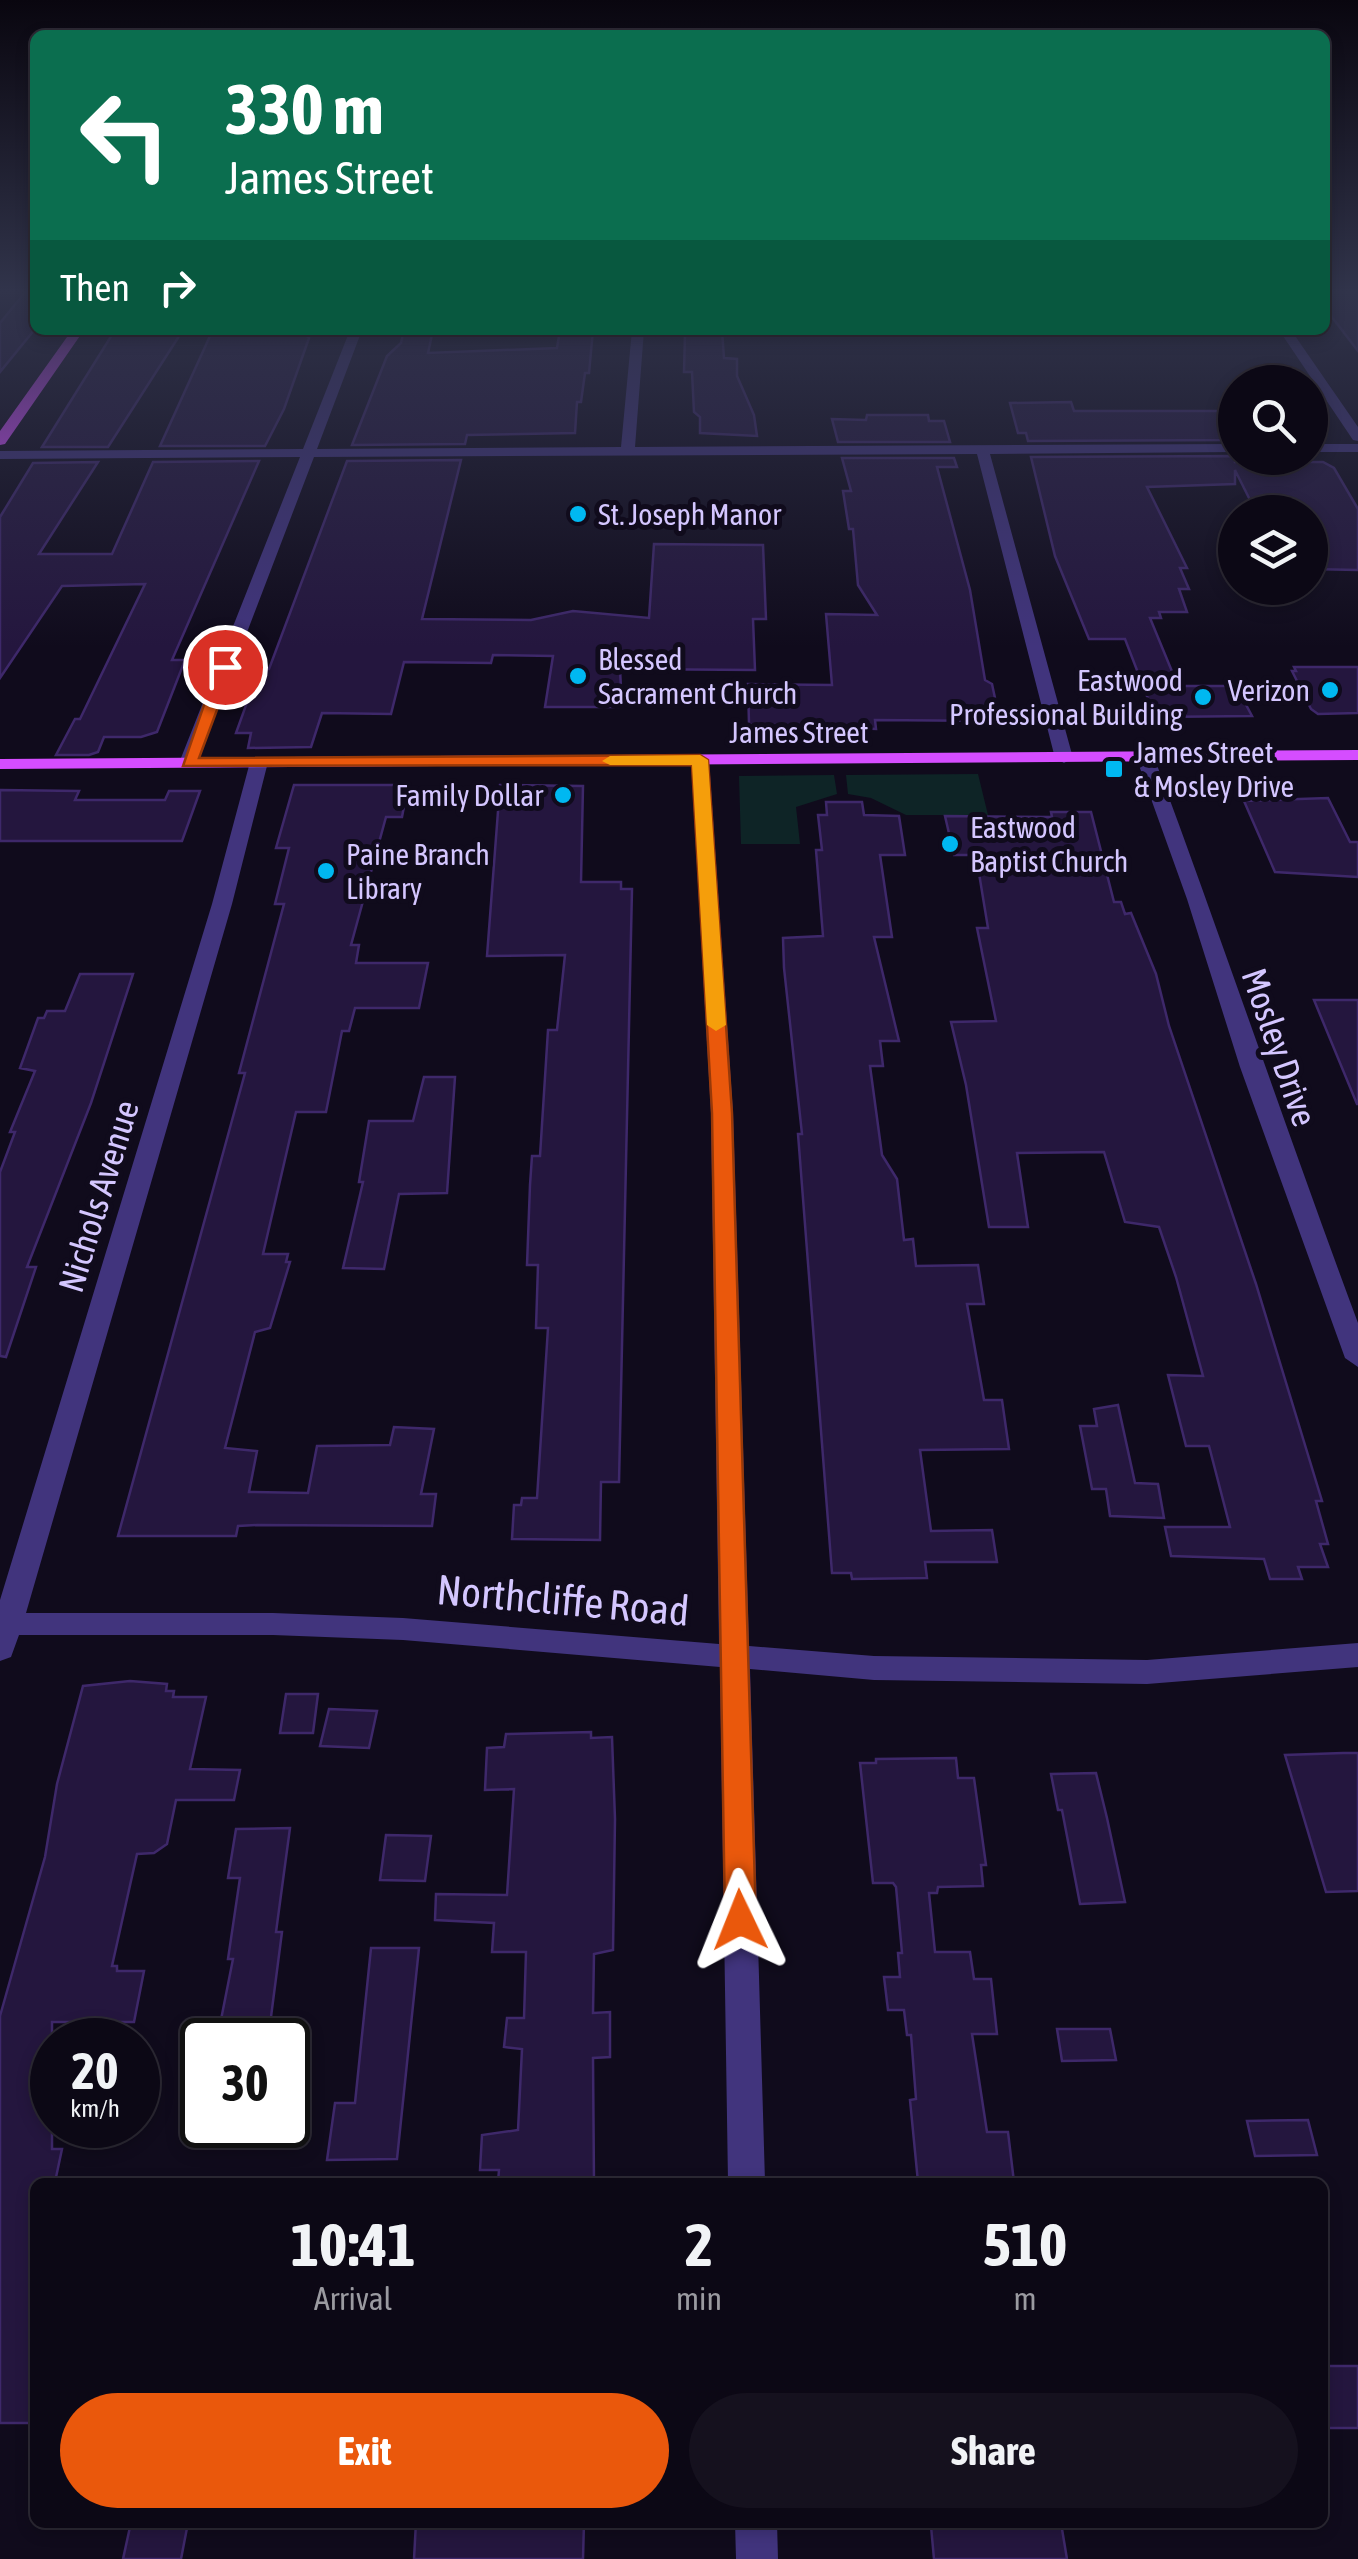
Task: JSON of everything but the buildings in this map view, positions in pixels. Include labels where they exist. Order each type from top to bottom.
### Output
[{"type":"main road","points":[[0,441],[23,408]]},
{"type":"main road","name":"James Street","points":[[0,764],[1358,755]]},
{"type":"street","points":[[188,763],[325,408]]},
{"type":"street","points":[[628,451],[632,408]]},
{"type":"street","points":[[1339,408],[1358,436]]},
{"type":"street","points":[[982,448],[1064,758]]},
{"type":"street","points":[[0,455],[1218,448]]},
{"type":"street","points":[[1328,448],[1358,448]]},
{"type":"street","name":"Mosley Drive","points":[[1144,757],[1197,899],[1250,1067],[1358,1358]]},
{"type":"street","points":[[700,760],[722,1113],[747,2178]]},
{"type":"street","name":"Nichols Avenue","points":[[2,1632],[222,904],[260,762]]},
{"type":"street","name":"Northcliffe Road","points":[[2,1632],[272,1624],[403,1629],[874,1668],[1147,1672],[1358,1655]]},
{"type":"street","points":[[756,2528],[757,2559]]},
{"type":"green space","points":[[978,774],[988,815],[906,815],[871,798],[848,794],[846,775]]},
{"type":"green space","points":[[834,775],[837,794],[796,807],[800,844],[741,844],[739,776]]},
{"type":"slow traffic","points":[[610,761],[700,760],[716,1025]]},
{"type":"place","name":"St. Joseph Manor","points":[[578,514]]},
{"type":"place","name":"Blessed Sacrament Church","points":[[578,676]]},
{"type":"place","name":"Verizon","points":[[1330,690]]},
{"type":"place","name":"Eastwood Professional Building","points":[[1203,697]]},
{"type":"place","name":"James Street & Mosley Drive","points":[[1114,769]]},
{"type":"place","name":"Family Dollar","points":[[563,795]]},
{"type":"place","name":"Eastwood Baptist Church","points":[[950,844]]},
{"type":"place","name":"Paine Branch Library","points":[[326,871]]},
{"type":"route","points":[[225,667],[188,763],[700,760],[722,1113],[740,1920]]}]
